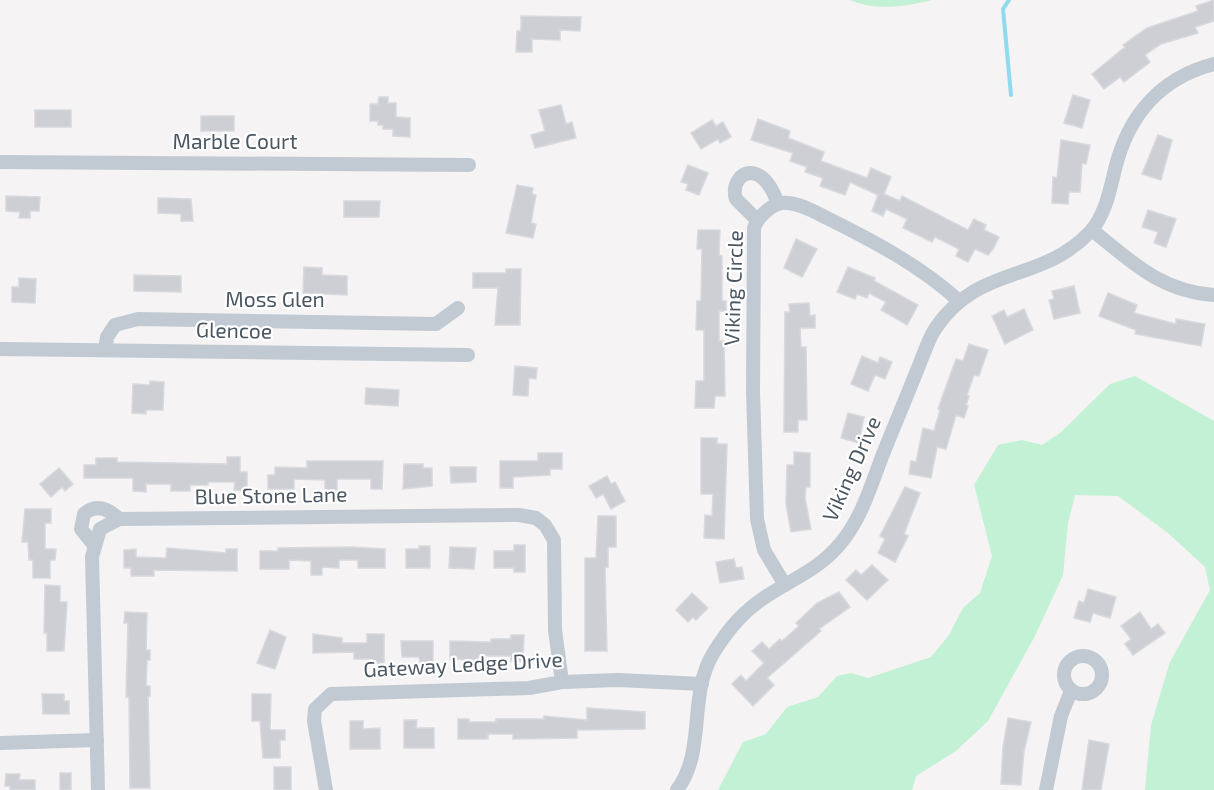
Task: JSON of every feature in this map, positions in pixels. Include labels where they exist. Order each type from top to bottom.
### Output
[{"type":"street","points":[[1214,64],[1172,81],[1149,101],[1132,121],[1121,145],[1109,196],[1092,230],[1159,282],[1180,290],[1214,295]]},
{"type":"street","name":"Marble Court","points":[[0,162],[469,165]]},
{"type":"street","points":[[757,220],[739,204],[735,197],[735,184],[740,177],[752,174],[760,176],[771,188],[778,204],[789,203],[808,210],[915,264],[958,300]]},
{"type":"street","name":"Viking Circle","points":[[778,204],[757,220],[754,234],[753,320],[757,519],[764,550],[785,585]]},
{"type":"street","name":"Viking Drive","points":[[677,790],[687,772],[697,742],[702,684],[711,656],[732,625],[751,607],[822,562],[840,544],[852,527],[867,497],[933,334],[958,300],[997,278],[1048,263],[1092,230]]},
{"type":"street","name":"Moss Glen","points":[[105,350],[107,337],[115,325],[131,320],[436,324],[458,308]]},
{"type":"street","name":"Glencoe","points":[[0,349],[468,355]]},
{"type":"street","points":[[94,545],[81,529],[84,514],[100,507],[119,519],[100,529],[94,545],[98,790]]},
{"type":"street","name":"Blue Stone Lane","points":[[119,519],[507,515],[537,518],[545,525],[554,540],[555,630],[562,682]]},
{"type":"street","name":"Gateway Ledge Drive","points":[[326,790],[314,721],[315,709],[331,694],[529,687],[562,682],[618,680],[702,684]]},
{"type":"street","points":[[1046,790],[1061,716],[1071,691]]},
{"type":"street","points":[[0,743],[97,740]]},
{"type":"green space","points":[[850,0],[932,0],[880,7]]},
{"type":"green space","points":[[1135,376],[1214,421],[1214,790],[1145,790],[1151,725],[1170,662],[1210,590],[1205,567],[1168,533],[1118,496],[1075,495],[1068,523],[1063,575],[1035,636],[988,721],[956,751],[916,776],[912,790],[718,790],[743,742],[766,734],[787,707],[818,697],[837,676],[851,673],[868,678],[931,657],[949,635],[963,608],[980,593],[992,556],[974,485],[998,445],[1022,440],[1042,445],[1060,433],[1110,384]]},
{"type":"building","points":[[1214,0],[1214,21],[1195,27],[1198,33],[1161,44],[1145,55],[1150,62],[1124,82],[1120,77],[1104,89],[1092,74],[1125,47],[1123,45],[1147,28],[1198,11],[1196,6]]},
{"type":"building","points":[[521,16],[581,17],[580,31],[560,30],[560,40],[532,39],[532,52],[516,52],[517,31],[521,31]]},
{"type":"building","points":[[1073,95],[1090,100],[1082,128],[1064,123]]},
{"type":"building","points":[[379,97],[388,97],[388,103],[396,103],[396,117],[410,118],[410,137],[393,136],[393,129],[383,129],[383,125],[378,125],[378,121],[370,121],[370,104],[378,104]]},
{"type":"building","points":[[561,105],[566,124],[572,122],[576,138],[535,148],[531,135],[545,131],[539,110]]},
{"type":"building","points":[[35,110],[71,110],[71,127],[35,127]]},
{"type":"building","points":[[201,116],[234,116],[234,131],[201,131]]},
{"type":"building","points":[[758,119],[790,131],[788,138],[824,152],[821,161],[867,178],[871,168],[891,177],[884,194],[900,201],[902,196],[968,230],[974,219],[986,225],[984,230],[999,237],[993,249],[988,255],[975,249],[968,262],[956,256],[959,249],[935,237],[932,242],[903,228],[907,219],[886,209],[883,216],[872,211],[878,195],[850,182],[845,195],[820,186],[823,178],[805,172],[807,167],[790,161],[793,153],[751,140]]},
{"type":"building","points":[[712,120],[716,126],[723,122],[731,137],[720,143],[718,139],[701,149],[691,133]]},
{"type":"building","points":[[1158,135],[1172,140],[1161,180],[1142,174]]},
{"type":"building","points":[[1061,140],[1090,145],[1086,164],[1082,163],[1080,192],[1069,192],[1068,204],[1052,203],[1053,177],[1057,178]]},
{"type":"building","points":[[688,165],[708,173],[699,195],[686,190],[688,184],[681,182]]},
{"type":"building","points":[[517,185],[533,188],[532,194],[536,195],[531,223],[536,224],[533,238],[506,233]]},
{"type":"building","points":[[6,196],[40,197],[39,211],[30,211],[30,218],[19,218],[20,212],[6,211]]},
{"type":"building","points":[[158,198],[191,199],[193,221],[181,221],[181,214],[158,213]]},
{"type":"building","points":[[344,201],[380,201],[379,217],[344,217]]},
{"type":"building","points":[[1148,210],[1176,219],[1166,247],[1154,243],[1158,232],[1142,227]]},
{"type":"building","points":[[698,230],[720,230],[722,301],[726,301],[726,311],[719,311],[719,341],[724,341],[725,396],[715,396],[714,408],[695,408],[696,381],[704,381],[704,330],[696,330],[697,301],[701,301],[702,249],[697,249]]},
{"type":"building","points":[[796,239],[817,249],[802,277],[784,268]]},
{"type":"building","points":[[304,267],[322,268],[322,275],[347,276],[347,295],[303,293]]},
{"type":"building","points":[[848,267],[875,278],[874,281],[918,305],[907,325],[881,310],[886,302],[869,293],[867,298],[857,294],[855,299],[837,292]]},
{"type":"building","points":[[506,269],[521,269],[520,325],[495,325],[498,288],[473,288],[473,273],[506,273]]},
{"type":"building","points":[[134,275],[181,276],[181,292],[134,291]]},
{"type":"building","points":[[19,278],[36,279],[35,303],[12,302],[12,287],[19,287]]},
{"type":"building","points":[[1074,286],[1080,313],[1054,319],[1049,300],[1054,299],[1052,291]]},
{"type":"building","points":[[1108,293],[1137,305],[1134,313],[1176,324],[1176,319],[1205,324],[1201,346],[1135,334],[1136,330],[1099,316]]},
{"type":"building","points":[[809,303],[810,316],[815,315],[815,328],[800,328],[801,347],[806,347],[807,420],[798,420],[798,432],[784,432],[785,312],[790,312],[789,304]]},
{"type":"building","points":[[1024,309],[1033,330],[1005,344],[992,316],[1004,310],[1007,317]]},
{"type":"building","points":[[969,344],[988,350],[979,376],[974,375],[967,395],[969,396],[966,405],[968,406],[964,418],[956,415],[946,449],[937,447],[931,478],[909,474],[911,461],[916,462],[923,428],[934,431],[940,410],[938,409],[956,359],[963,361]]},
{"type":"building","points":[[862,356],[878,363],[880,357],[892,362],[885,379],[875,375],[868,391],[851,384]]},
{"type":"building","points":[[515,366],[537,368],[536,379],[529,378],[528,396],[513,395]]},
{"type":"building","points":[[150,381],[164,382],[163,410],[146,410],[146,414],[132,413],[133,384],[150,385]]},
{"type":"building","points":[[366,388],[399,390],[398,406],[365,404]]},
{"type":"building","points":[[848,413],[864,417],[859,443],[841,438]]},
{"type":"building","points":[[701,438],[717,438],[717,444],[727,444],[724,539],[704,538],[705,515],[712,516],[713,494],[701,494]]},
{"type":"building","points":[[794,452],[810,453],[810,487],[806,487],[805,498],[811,529],[791,532],[786,504],[787,465],[794,465]]},
{"type":"building","points":[[538,453],[562,453],[562,469],[550,469],[550,475],[513,477],[513,488],[500,488],[500,461],[538,461]]},
{"type":"building","points":[[227,457],[240,457],[240,472],[247,472],[247,491],[234,490],[235,482],[208,482],[208,485],[190,485],[190,491],[171,491],[171,484],[146,484],[146,492],[133,491],[133,478],[84,478],[84,465],[96,465],[96,458],[117,458],[117,462],[227,464]]},
{"type":"building","points":[[307,461],[383,461],[382,489],[371,489],[371,479],[337,479],[337,490],[325,490],[325,480],[294,479],[294,489],[268,489],[268,475],[275,475],[275,467],[307,468]]},
{"type":"building","points":[[404,464],[423,464],[423,468],[432,468],[432,486],[403,489]]},
{"type":"building","points":[[450,467],[476,467],[476,482],[451,483]]},
{"type":"building","points":[[59,468],[73,484],[65,491],[62,487],[51,497],[40,484]]},
{"type":"building","points":[[607,476],[611,484],[615,482],[625,501],[611,509],[603,494],[596,498],[589,486]]},
{"type":"building","points":[[905,487],[920,493],[904,534],[908,536],[895,562],[878,553],[885,539],[880,536]]},
{"type":"building","points":[[25,509],[51,509],[51,523],[45,523],[45,549],[56,549],[55,560],[50,560],[50,578],[33,578],[33,560],[29,560],[28,542],[22,542]]},
{"type":"building","points":[[598,516],[616,516],[616,547],[608,547],[608,567],[605,567],[607,651],[585,651],[585,558],[596,558]]},
{"type":"building","points":[[514,545],[525,545],[525,572],[514,572],[514,568],[494,568],[494,551],[514,551]]},
{"type":"building","points":[[419,546],[430,546],[430,568],[406,568],[406,549],[419,549]]},
{"type":"building","points":[[450,547],[476,548],[474,569],[449,568]]},
{"type":"building","points":[[167,548],[226,553],[226,549],[237,549],[237,571],[154,570],[154,576],[131,576],[131,568],[124,568],[124,550],[136,549],[136,557],[166,558]]},
{"type":"building","points":[[278,548],[385,549],[385,568],[358,568],[358,560],[339,560],[339,568],[322,567],[322,575],[311,575],[311,561],[289,560],[289,569],[260,569],[260,551],[278,551]]},
{"type":"building","points":[[734,559],[736,568],[742,567],[744,579],[720,583],[716,562]]},
{"type":"building","points":[[872,565],[888,580],[867,600],[846,580],[856,570],[861,575]]},
{"type":"building","points":[[45,585],[60,586],[60,602],[67,602],[64,651],[47,651],[47,633],[44,633]]},
{"type":"building","points":[[1088,589],[1116,597],[1110,618],[1093,613],[1090,622],[1074,618],[1079,601],[1084,603]]},
{"type":"building","points":[[839,592],[850,607],[819,629],[821,631],[767,678],[774,685],[753,706],[732,684],[741,675],[746,681],[764,663],[752,651],[762,642],[769,649],[780,639],[782,641],[799,626],[796,623],[817,603]]},
{"type":"building","points":[[692,593],[708,608],[696,620],[693,617],[688,622],[676,610]]},
{"type":"building","points":[[125,612],[147,613],[146,650],[150,650],[150,660],[147,660],[146,686],[150,686],[150,696],[148,696],[150,788],[130,788],[129,697],[126,697],[128,623],[124,623]]},
{"type":"building","points":[[1140,612],[1151,629],[1158,624],[1165,633],[1133,655],[1125,644],[1131,639],[1121,626]]},
{"type":"building","points":[[270,630],[286,637],[275,669],[257,663]]},
{"type":"building","points":[[313,634],[342,638],[342,643],[367,643],[367,634],[384,634],[384,663],[373,663],[373,659],[354,659],[354,652],[313,653]]},
{"type":"building","points":[[511,635],[524,635],[523,661],[511,661],[511,656],[479,656],[479,660],[450,659],[450,641],[491,642],[491,639],[511,639]]},
{"type":"building","points":[[401,641],[433,641],[433,663],[420,663],[419,657],[402,657]]},
{"type":"building","points":[[42,694],[64,694],[64,701],[69,701],[69,714],[43,714]]},
{"type":"building","points":[[252,694],[271,694],[270,730],[285,730],[285,740],[280,740],[280,758],[263,758],[260,721],[252,721]]},
{"type":"building","points":[[587,708],[645,712],[645,729],[577,730],[577,738],[513,739],[513,734],[488,734],[488,739],[458,739],[458,719],[469,719],[469,722],[496,722],[496,719],[544,719],[544,716],[587,720]]},
{"type":"building","points":[[1008,718],[1031,722],[1024,751],[1021,785],[1001,784],[1003,747]]},
{"type":"building","points":[[404,720],[417,720],[416,728],[434,728],[434,748],[404,748]]},
{"type":"building","points":[[350,721],[363,721],[363,729],[380,728],[380,749],[350,749]]},
{"type":"building","points":[[1089,740],[1109,744],[1101,790],[1082,790]]},
{"type":"building","points":[[274,767],[291,767],[291,790],[274,790]]},
{"type":"building","points":[[60,773],[71,773],[71,790],[60,790]]},
{"type":"building","points":[[6,774],[20,774],[19,780],[35,780],[35,790],[10,790],[10,786],[5,786]]},
{"type":"waterway","points":[[1009,0],[1003,9],[1011,95]]}]
